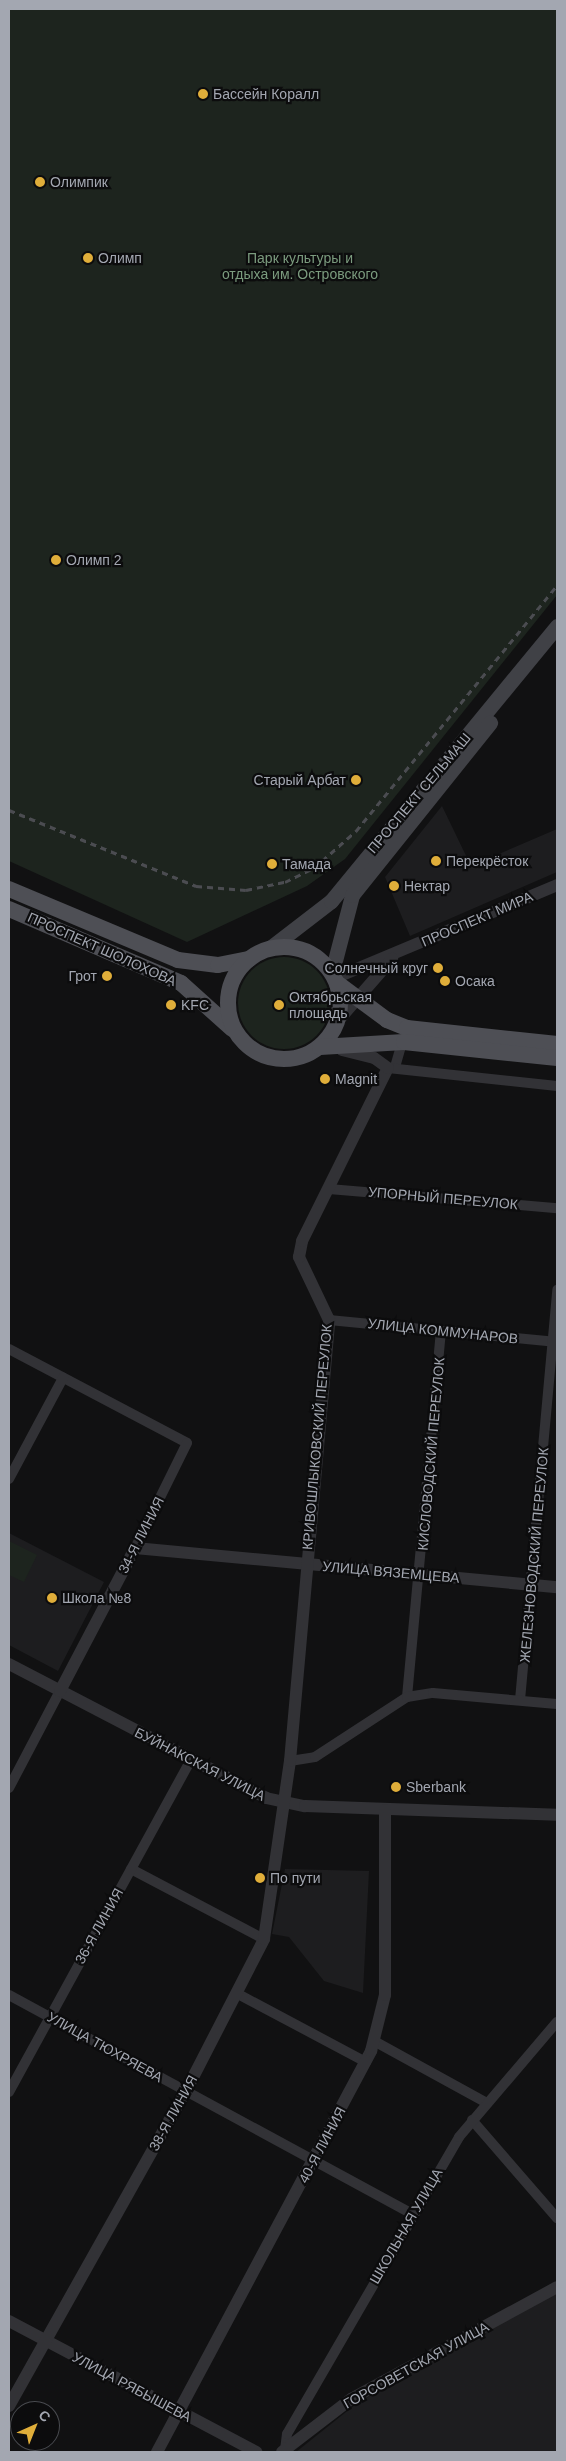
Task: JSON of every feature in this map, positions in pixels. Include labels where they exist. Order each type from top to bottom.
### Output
[{"type":"main road","name":"ПРОСПЕКТ СЕЛЬМАШ","points":[[270,948],[331,901],[557,626]]},
{"type":"main road","name":"ПРОСПЕКТ СЕЛЬМАШ","points":[[335,978],[352,895],[557,640]]},
{"type":"main road","name":"ПРОСПЕКТ ШОЛОХОВА","points":[[9,889],[178,960],[218,965],[249,958]]},
{"type":"main road","name":"ПРОСПЕКТ ШОЛОХОВА","points":[[9,909],[181,983],[238,1034]]},
{"type":"main road","points":[[557,1044],[407,1028],[355,998],[306,950],[270,948],[249,958],[229,992],[229,1012],[238,1034],[250,1047],[273,1058],[295,1058],[327,1046],[402,1042],[557,1058]]},
{"type":"main road","points":[[327,1046],[337,1022],[335,978]]},
{"type":"street","name":"ПРОСПЕКТ МИРА","points":[[335,978],[398,954],[557,885]]},
{"type":"street","name":"ПРОСПЕКТ МИРА","points":[[337,1022],[355,998],[398,954]]},
{"type":"street","points":[[391,1067],[402,1042]]},
{"type":"street","points":[[327,1046],[374,1058],[391,1067],[557,1086]]},
{"type":"street","name":"КРИВОШЛЫКОВСКИЙ ПЕРЕУЛОК","points":[[284,1802],[290,1762],[329,1320],[299,1257],[329,1189],[391,1067]]},
{"type":"street","name":"УПОРНЫЙ ПЕРЕУЛОК","points":[[329,1189],[557,1208]]},
{"type":"street","name":"ЖЕЛЕЗНОВОДСКИЙ ПЕРЕУЛОК","points":[[520,1700],[555,1342],[557,1290]]},
{"type":"street","name":"УЛИЦА КОММУНАРОВ","points":[[329,1320],[555,1342]]},
{"type":"street","name":"КИСЛОВОДСКИЙ ПЕРЕУЛОК","points":[[407,1697],[441,1331]]},
{"type":"street","points":[[9,1349],[63,1378],[9,1479]]},
{"type":"street","name":"34-Я ЛИНИЯ","points":[[9,1788],[135,1548],[187,1444],[63,1378]]},
{"type":"street","name":"УЛИЦА ВЯЗЕМЦЕВА","points":[[135,1548],[557,1587]]},
{"type":"street","name":"БУЙНАКСКАЯ УЛИЦА","points":[[9,1664],[266,1798],[284,1802],[385,1810],[557,1815]]},
{"type":"street","points":[[290,1762],[314,1757],[407,1697],[433,1693],[557,1704]]},
{"type":"street","name":"36-Я ЛИНИЯ","points":[[9,2092],[191,1760]]},
{"type":"street","name":"38-Я ЛИНИЯ","points":[[9,2406],[186,2091],[238,1994],[264,1939],[284,1802]]},
{"type":"street","name":"40-Я ЛИНИЯ","points":[[157,2452],[366,2062],[374,2041],[385,1995],[385,1810]]},
{"type":"street","points":[[131,1868],[264,1939]]},
{"type":"street","points":[[238,1994],[366,2062]]},
{"type":"street","name":"УЛИЦА ТЮХРЯЕВА","points":[[9,1995],[412,2214]]},
{"type":"street","name":"ШКОЛЬНАЯ УЛИЦА","points":[[284,2451],[287,2434],[412,2214],[485,2102],[496,2095],[557,2022]]},
{"type":"street","points":[[374,2041],[485,2102]]},
{"type":"street","points":[[472,2120],[557,2218]]},
{"type":"street","name":"ГОРСОВЕТСКАЯ УЛИЦА","points":[[284,2451],[351,2399],[557,2287]]},
{"type":"street","name":"УЛИЦА РЯБЫШЕВА","points":[[9,2321],[256,2452]]},
{"type":"shaded area","points":[[442,806],[471,866],[557,829],[557,872],[410,936],[385,877]]},
{"type":"shaded area","name":"Школа №8","points":[[9,1533],[104,1582],[58,1671],[9,1645]]},
{"type":"shaded area","points":[[285,1869],[369,1871],[363,1993],[324,1981],[289,1937],[272,1934]]},
{"type":"shaded area","points":[[557,2288],[557,2452],[296,2452],[356,2404]]},
{"type":"green space","name":"Парк культуры и отдыха им. Островского","points":[[9,9],[557,9],[557,595],[345,859],[307,886],[187,942],[9,861]]},
{"type":"green space","points":[[284,957],[293,958],[310,965],[322,977],[329,994],[329,1012],[322,1029],[310,1041],[293,1048],[284,1049],[275,1048],[258,1041],[246,1029],[239,1012],[238,1003],[239,994],[246,977],[258,965],[275,958]]},
{"type":"green space","points":[[9,1541],[37,1555],[24,1582],[9,1575]]},
{"type":"railway","points":[[9,810],[196,886],[246,890],[285,882],[314,868],[356,831],[557,585]]},
{"type":"place","name":"Бассейн Коралл","points":[[203,94]]},
{"type":"place","name":"Олимпик","points":[[40,182]]},
{"type":"place","name":"Олимп","points":[[88,258]]},
{"type":"place","name":"Олимп 2","points":[[56,560]]},
{"type":"place","name":"Старый Арбат","points":[[356,780]]},
{"type":"place","name":"Перекрёсток","points":[[436,861]]},
{"type":"place","name":"Тамада","points":[[272,864]]},
{"type":"place","name":"Нектар","points":[[394,886]]},
{"type":"place","name":"Солнечный круг","points":[[438,968]]},
{"type":"place","name":"Грот","points":[[107,976]]},
{"type":"place","name":"Осака","points":[[445,981]]},
{"type":"place","name":"KFC","points":[[171,1005]]},
{"type":"place","name":"Октябрьская площадь","points":[[279,1005]]},
{"type":"place","name":"Magnit","points":[[325,1079]]},
{"type":"place","name":"Школа №8","points":[[52,1598]]},
{"type":"place","name":"Sberbank","points":[[396,1787]]},
{"type":"place","name":"По пути","points":[[260,1878]]}]
